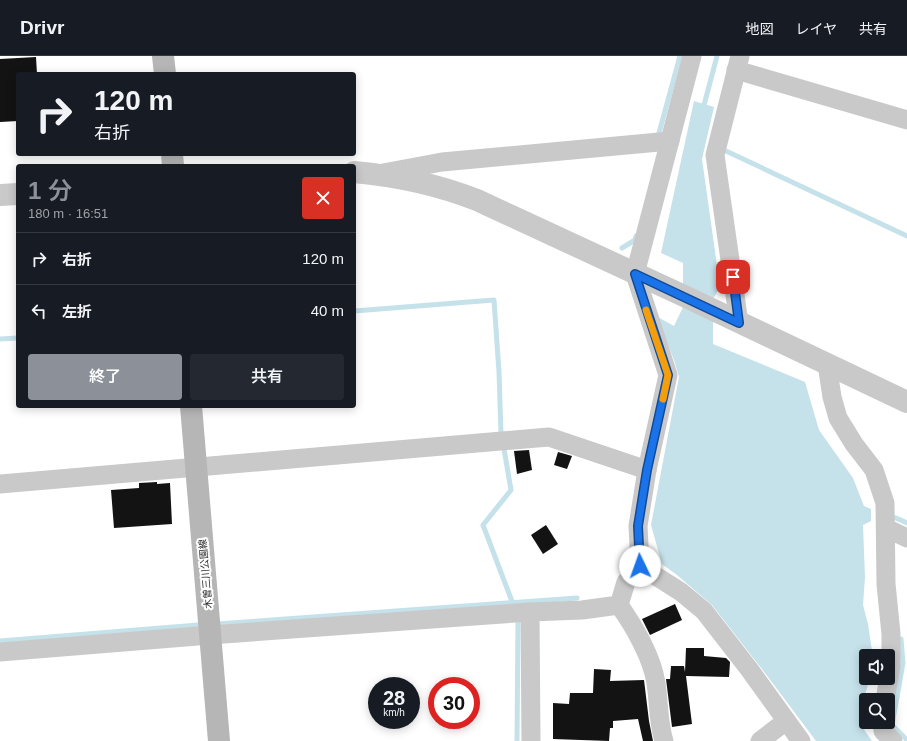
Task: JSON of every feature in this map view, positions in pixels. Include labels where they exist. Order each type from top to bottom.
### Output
[{"type":"main road","points":[[163,56],[165,72]]},
{"type":"main road","name":"木曽三川公園線","points":[[192,408],[219,741]]},
{"type":"street","points":[[664,741],[660,729],[656,682],[650,659],[619,605],[626,582],[640,566],[638,526],[647,470],[668,375],[635,274],[692,56]]},
{"type":"street","points":[[739,323],[715,155],[738,63],[907,120]]},
{"type":"street","points":[[378,174],[442,162],[670,141]]},
{"type":"street","points":[[356,172],[378,174],[412,180],[450,189],[477,200],[907,402]]},
{"type":"street","points":[[0,195],[16,194]]},
{"type":"street","points":[[827,364],[832,397],[838,418],[854,444],[874,470],[885,503],[886,584],[891,634],[890,666],[886,693]]},
{"type":"street","points":[[0,484],[549,437],[647,470]]},
{"type":"street","points":[[886,528],[907,538]]},
{"type":"street","points":[[640,566],[681,592],[704,610],[801,741]]},
{"type":"street","points":[[0,652],[210,635],[530,612],[582,610],[619,605]]},
{"type":"street","points":[[530,612],[531,741]]},
{"type":"street","points":[[760,741],[786,721]]},
{"type":"street","points":[[883,729],[893,741]]},
{"type":"water","points":[[694,101],[714,107],[702,159],[720,287],[713,299],[713,344],[805,382],[819,430],[853,478],[864,506],[871,509],[871,521],[863,525],[865,577],[863,605],[868,624],[872,649],[859,649],[859,685],[868,685],[866,693],[859,693],[859,729],[864,729],[872,741],[816,741],[712,605],[662,564],[651,525],[679,377],[674,360],[656,316],[674,326],[683,307],[683,263],[661,253]]},
{"type":"building","points":[[36,57],[37,72],[16,72],[16,121],[0,122],[0,59]]},
{"type":"building","points":[[529,450],[532,470],[517,474],[514,451]]},
{"type":"building","points":[[558,452],[572,456],[567,469],[554,465]]},
{"type":"building","points":[[157,482],[157,484],[170,483],[172,524],[114,528],[111,490],[139,488],[139,483]]},
{"type":"building","points":[[546,525],[558,544],[543,554],[531,535]]},
{"type":"building","points":[[675,604],[682,620],[650,635],[642,619]]},
{"type":"building","points":[[686,648],[704,648],[704,656],[726,658],[730,662],[729,677],[686,676],[692,724],[672,727],[666,679],[670,679],[671,666],[684,666],[685,672]]},
{"type":"building","points":[[594,669],[611,670],[610,681],[644,680],[653,741],[643,741],[638,719],[613,721],[613,728],[610,728],[609,741],[553,739],[553,703],[569,704],[570,693],[593,693]]},
{"type":"waterway","points":[[659,133],[680,56]]},
{"type":"waterway","points":[[703,109],[717,56]]},
{"type":"waterway","points":[[726,151],[907,236]]},
{"type":"waterway","points":[[622,248],[635,240],[636,236]]},
{"type":"waterway","points":[[356,311],[494,300],[499,372],[501,433]]},
{"type":"waterway","points":[[0,339],[16,338]]},
{"type":"waterway","points":[[504,449],[511,490],[483,525],[513,604]]},
{"type":"waterway","points":[[889,517],[896,518],[907,523]]},
{"type":"waterway","points":[[217,624],[577,598]]},
{"type":"waterway","points":[[517,741],[518,621]]},
{"type":"waterway","points":[[0,641],[198,625]]},
{"type":"waterway","points":[[901,639],[903,663],[892,725],[907,740]]},
{"type":"slow traffic","points":[[646,310],[668,375],[663,399]]},
{"type":"route","points":[[640,566],[638,526],[647,470],[668,375],[635,274],[739,323],[733,277]]}]
